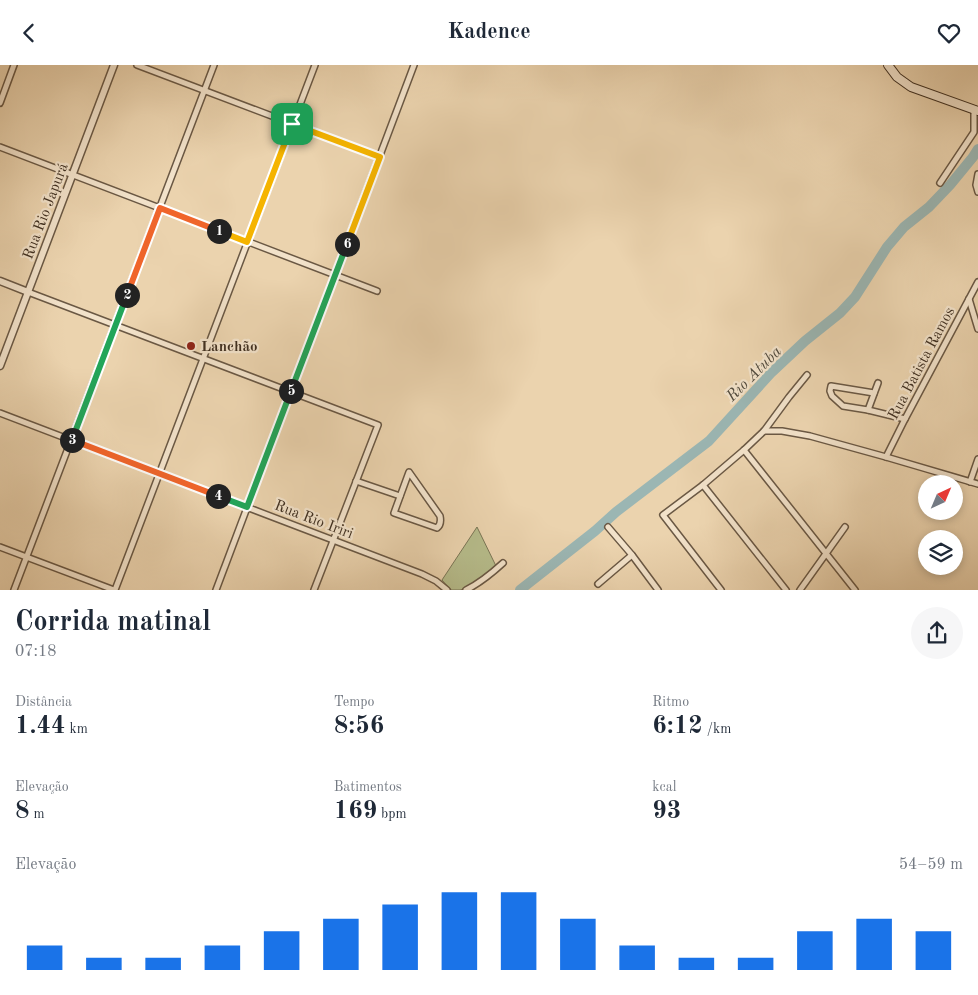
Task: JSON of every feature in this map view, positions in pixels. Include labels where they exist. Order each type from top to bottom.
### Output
[{"type":"main road","points":[[888,65],[897,77],[911,87],[976,110]]},
{"type":"street","points":[[0,103],[14,65]]},
{"type":"street","name":"Rua Rio Japurá","points":[[0,366],[114,65]]},
{"type":"street","points":[[136,65],[380,157]]},
{"type":"street","points":[[14,590],[214,65]]},
{"type":"street","points":[[0,547],[114,590],[315,65]]},
{"type":"street","points":[[216,590],[414,65]]},
{"type":"street","points":[[940,183],[974,132],[976,110]]},
{"type":"street","points":[[0,147],[377,291]]},
{"type":"street","points":[[978,174],[976,185],[978,192]]},
{"type":"street","points":[[0,281],[378,425],[314,590]]},
{"type":"street","name":"Rua Batista Ramos","points":[[886,457],[978,282]]},
{"type":"street","points":[[969,299],[978,328]]},
{"type":"street","points":[[721,590],[663,515],[703,485],[764,431],[807,375]]},
{"type":"street","points":[[868,410],[878,383]]},
{"type":"street","points":[[874,393],[831,386],[830,391],[843,406],[905,419]]},
{"type":"street","name":"Rua Rio Iriri","points":[[0,413],[422,574],[436,581],[447,590]]},
{"type":"street","points":[[764,431],[794,433],[978,484]]},
{"type":"street","points":[[744,450],[855,590]]},
{"type":"street","points":[[970,482],[978,459]]},
{"type":"street","points":[[409,473],[438,512],[441,521],[440,526],[434,528],[394,513],[400,496],[409,473]]},
{"type":"street","points":[[356,481],[400,496]]},
{"type":"street","points":[[703,485],[786,590]]},
{"type":"street","points":[[608,527],[658,590]]},
{"type":"street","points":[[800,590],[845,527]]},
{"type":"street","points":[[598,584],[632,555]]},
{"type":"street","points":[[466,590],[491,575],[503,563]]},
{"type":"green space","points":[[477,527],[496,566],[470,587],[451,590],[442,580]]},
{"type":"waterway","name":"Rio Atuba","points":[[520,590],[595,531],[616,512],[709,441],[772,372],[805,341],[840,313],[855,297],[887,247],[904,227],[929,207],[950,185],[978,149]]},
{"type":"place","name":"Lanchão","points":[[191,346]]},
{"type":"route","points":[[292,124],[380,157],[247,507],[71,440],[160,208],[247,242],[292,124]]}]
